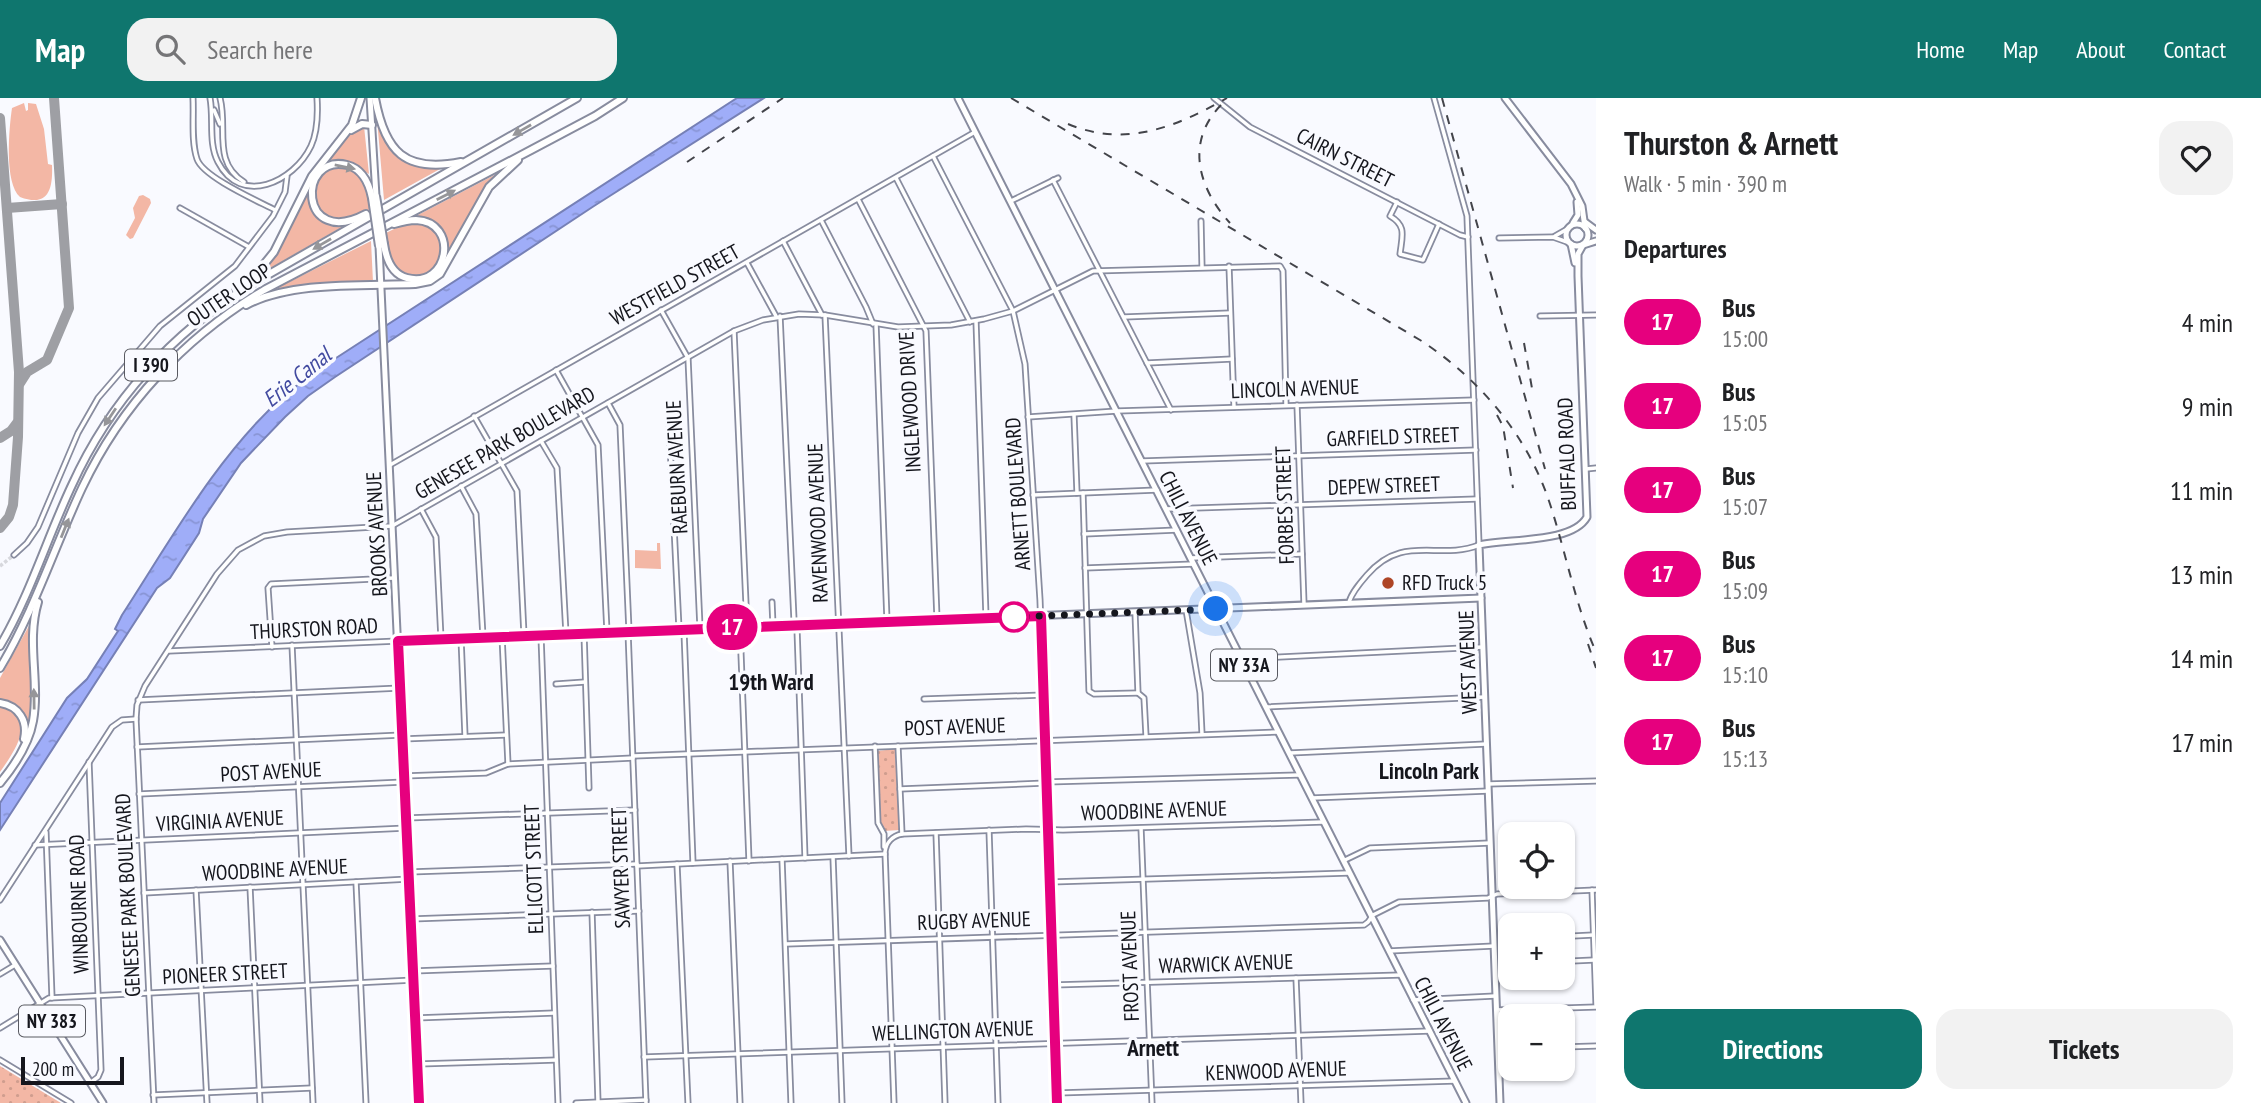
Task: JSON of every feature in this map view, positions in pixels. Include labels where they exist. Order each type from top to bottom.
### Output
[{"type":"highway","points":[[204,317],[268,260],[310,179],[354,122],[361,98]]},
{"type":"highway","points":[[375,98],[388,141],[399,153],[412,161],[430,165],[466,161]]},
{"type":"highway","name":"OUTER LOOP","points":[[0,646],[24,598],[73,482],[100,433],[149,368],[204,317],[250,285],[578,98]]},
{"type":"highway","name":"OUTER LOOP","points":[[0,668],[27,617],[89,474],[118,426],[156,377],[207,329],[264,290],[595,116],[623,98]]},
{"type":"highway","points":[[342,139],[358,125],[372,125]]},
{"type":"highway","points":[[207,329],[251,302],[276,292],[430,281],[440,274],[489,187],[531,150]]},
{"type":"highway","points":[[382,210],[368,213],[349,222],[333,222],[318,212],[312,201],[311,190],[316,177],[334,165],[345,164],[356,169],[368,182],[374,197],[381,245],[391,267],[400,275],[409,278],[421,278],[433,273],[444,257],[445,247],[436,229],[428,223],[413,220],[385,226]]},
{"type":"highway","points":[[0,780],[20,754],[31,729],[35,708],[33,624],[38,601],[57,548]]},
{"type":"highway","points":[[0,703],[18,710],[26,730],[18,751],[0,780]]},
{"type":"main road","points":[[370,98],[374,197]]},
{"type":"main road","name":"CHILI AVENUE","points":[[958,98],[1466,1103]]},
{"type":"main road","points":[[1505,98],[1566,176],[1577,196],[1587,236],[1583,245]]},
{"type":"main road","points":[[1577,196],[1578,215],[1567,236],[1570,243],[1576,247],[1596,241]]},
{"type":"main road","points":[[1570,227],[1578,223],[1596,232]]},
{"type":"main road","name":"BUFFALO ROAD","points":[[1570,243],[1578,276]]},
{"type":"main road","name":"BROOKS AVENUE","points":[[381,245],[380,291],[419,1103]]},
{"type":"main road","name":"BUFFALO ROAD","points":[[1479,545],[1544,537],[1579,527],[1588,512],[1578,276],[1578,254],[1583,245]]},
{"type":"main road","name":"WEST AVENUE","points":[[1479,545],[1498,1050]]},
{"type":"main road","name":"THURSTON ROAD","points":[[398,641],[1481,598]]},
{"type":"main road","name":"NY 383","points":[[0,940],[103,1103]]},
{"type":"main road","name":"WEST AVENUE","points":[[1499,1081],[1500,1103]]},
{"type":"street","points":[[193,98],[196,153],[200,166],[276,210]]},
{"type":"street","points":[[210,98],[213,110],[212,139],[215,156],[222,169],[231,178],[252,185],[281,185],[282,197]]},
{"type":"street","points":[[220,98],[223,155],[240,180],[252,185]]},
{"type":"street","points":[[274,183],[287,176],[303,160],[312,143],[317,119],[317,98]]},
{"type":"street","name":"CAIRN STREET","points":[[1214,98],[1250,127],[1468,237]]},
{"type":"street","name":"WEST AVENUE","points":[[1434,98],[1466,214],[1479,545]]},
{"type":"street","points":[[213,110],[220,121],[222,136]]},
{"type":"street","name":"WESTFIELD STREET","points":[[390,465],[975,132]]},
{"type":"street","name":"ARNETT BOULEVARD","points":[[933,156],[1013,311],[1025,364],[1041,616],[1057,1103]]},
{"type":"street","points":[[14,555],[39,525],[78,433],[101,394],[160,326],[230,271],[276,210],[287,176]]},
{"type":"street","points":[[895,177],[973,322],[986,618]]},
{"type":"street","points":[[1011,201],[1056,179],[1171,410]]},
{"type":"street","name":"INGLEWOOD DRIVE","points":[[858,199],[925,327],[937,619]]},
{"type":"street","points":[[1397,202],[1390,216],[1402,227],[1400,254],[1423,260],[1439,224]]},
{"type":"street","points":[[180,208],[249,247]]},
{"type":"street","points":[[821,220],[874,324],[887,621]]},
{"type":"street","points":[[1201,220],[1202,267]]},
{"type":"street","points":[[1553,237],[1570,227]]},
{"type":"street","points":[[1499,238],[1553,237],[1570,243]]},
{"type":"street","name":"RAVENWOOD AVENUE","points":[[783,241],[823,315],[849,856]]},
{"type":"street","points":[[747,262],[778,316],[805,858]]},
{"type":"street","points":[[1229,266],[1234,407]]},
{"type":"street","name":"GENESEE PARK BOULEVARD","points":[[154,1103],[137,747],[138,700],[222,567],[250,542],[279,533],[393,526],[734,331],[778,316],[823,315],[874,324],[925,327],[973,322],[1013,311],[1091,271],[1280,266],[1283,271],[1286,405]]},
{"type":"street","name":"RAEBURN AVENUE","points":[[661,310],[688,358],[700,628]]},
{"type":"street","points":[[1124,317],[1230,313]]},
{"type":"street","points":[[1540,316],[1596,315]]},
{"type":"street","points":[[734,331],[744,627],[744,751],[748,860]]},
{"type":"street","points":[[1147,363],[1232,359]]},
{"type":"street","points":[[556,370],[598,445],[607,632]]},
{"type":"street","name":"LINCOLN AVENUE","points":[[1028,416],[1474,400]]},
{"type":"street","name":"SAWYER STREET","points":[[608,402],[620,425],[646,1102]]},
{"type":"street","name":"FORBES STREET","points":[[1297,405],[1304,604]]},
{"type":"street","points":[[1074,415],[1084,534],[1090,692],[1138,692]]},
{"type":"street","points":[[474,416],[517,491],[524,635]]},
{"type":"street","points":[[669,424],[682,629],[692,863]]},
{"type":"street","points":[[541,440],[557,468],[566,634]]},
{"type":"street","name":"GARFIELD STREET","points":[[1142,461],[1476,450]]},
{"type":"street","points":[[1586,469],[1596,468]]},
{"type":"street","points":[[461,486],[476,514],[483,637]]},
{"type":"street","points":[[1033,495],[1157,490]]},
{"type":"street","name":"DEPEW STREET","points":[[1166,509],[1478,499]]},
{"type":"street","points":[[421,509],[436,537],[441,639]]},
{"type":"street","points":[[1084,534],[1177,530]]},
{"type":"street","points":[[1349,602],[1373,569],[1394,554],[1479,545]]},
{"type":"street","points":[[1085,568],[1302,554]]},
{"type":"street","points":[[272,646],[268,589],[271,584],[395,578]]},
{"type":"street","points":[[772,602],[773,626]]},
{"type":"street","points":[[1186,610],[1200,693],[1202,734]]},
{"type":"street","points":[[1135,611],[1138,692],[1144,698],[1146,736]]},
{"type":"street","points":[[584,633],[589,788]]},
{"type":"street","name":"ELLICOTT STREET","points":[[541,635],[558,1103]]},
{"type":"street","points":[[502,636],[508,764]]},
{"type":"street","points":[[461,638],[465,736]]},
{"type":"street","name":"THURSTON ROAD","points":[[168,651],[398,641]]},
{"type":"street","points":[[292,645],[313,1103]]},
{"type":"street","points":[[1241,659],[1483,647]]},
{"type":"street","points":[[556,684],[585,682]]},
{"type":"street","points":[[138,700],[400,688]]},
{"type":"street","points":[[924,699],[1043,695]]},
{"type":"street","points":[[1265,707],[1485,696]]},
{"type":"street","points":[[0,900],[115,724],[122,720],[136,719]]},
{"type":"street","name":"POST AVENUE","points":[[139,794],[298,787],[486,773],[508,764],[688,754],[1278,732]]},
{"type":"street","points":[[137,747],[506,735]]},
{"type":"street","points":[[1288,753],[1486,744]]},
{"type":"street","points":[[885,853],[890,841],[901,835],[898,745]]},
{"type":"street","points":[[875,746],[878,825],[884,834],[894,1103]]},
{"type":"street","name":"WINBOURNE ROAD","points":[[89,762],[101,1072],[90,1083]]},
{"type":"street","points":[[900,789],[1299,775]]},
{"type":"street","points":[[1311,798],[1596,781]]},
{"type":"street","points":[[406,818],[635,810]]},
{"type":"street","name":"WOODBINE AVENUE","points":[[884,834],[1323,822]]},
{"type":"street","name":"VIRGINIA AVENUE","points":[[35,845],[407,828]]},
{"type":"street","name":"FROST AVENUE","points":[[1141,828],[1152,1103]]},
{"type":"street","points":[[46,829],[52,998]]},
{"type":"street","points":[[989,831],[998,1103]]},
{"type":"street","points":[[936,833],[945,1103]]},
{"type":"street","points":[[1343,861],[1370,848],[1490,843]]},
{"type":"street","name":"WOODBINE AVENUE","points":[[144,893],[356,882],[549,867],[677,864],[885,853]]},
{"type":"street","points":[[833,857],[842,1103]]},
{"type":"street","points":[[782,859],[791,1103]]},
{"type":"street","points":[[730,861],[740,1103]]},
{"type":"street","points":[[677,864],[688,1103]]},
{"type":"street","points":[[1050,882],[1349,873]]},
{"type":"street","points":[[356,882],[366,1103]]},
{"type":"street","points":[[250,887],[260,1103]]},
{"type":"street","points":[[196,890],[207,1103]]},
{"type":"street","points":[[1497,1010],[1596,1006],[1594,890]]},
{"type":"street","name":"RUGBY AVENUE","points":[[786,944],[1364,925],[1373,915],[1399,902],[1594,890]]},
{"type":"street","points":[[411,919],[639,911]]},
{"type":"street","points":[[592,912],[598,1102]]},
{"type":"street","points":[[1575,936],[1593,935]]},
{"type":"street","points":[[1389,951],[1494,946]]},
{"type":"street","points":[[1575,961],[1594,960]]},
{"type":"street","points":[[0,974],[15,965]]},
{"type":"street","points":[[413,971],[553,966]]},
{"type":"street","name":"WARWICK AVENUE","points":[[1053,985],[1401,975]]},
{"type":"street","points":[[1296,978],[1301,1103]]},
{"type":"street","name":"PIONEER STREET","points":[[0,1028],[40,1002],[52,998],[414,980]]},
{"type":"street","points":[[1413,1000],[1496,996]]},
{"type":"street","points":[[415,1018],[554,1013]]},
{"type":"street","name":"WELLINGTON AVENUE","points":[[645,1057],[1430,1031]]},
{"type":"street","points":[[1575,1047],[1596,1046]]},
{"type":"street","points":[[0,1060],[71,1103]]},
{"type":"street","points":[[418,1064],[556,1060]]},
{"type":"street","name":"KENWOOD AVENUE","points":[[1057,1093],[1455,1081]]},
{"type":"street","points":[[153,1095],[312,1088]]},
{"type":"street","points":[[576,1103],[646,1102]]},
{"type":"shaded area","points":[[24,103],[26,111],[28,103],[36,104],[44,129],[48,164],[52,165],[50,188],[43,198],[37,200],[20,197],[15,190],[10,168],[12,108]]},
{"type":"shaded area","points":[[377,119],[391,147],[428,167],[440,169],[384,200]]},
{"type":"shaded area","points":[[364,126],[369,174],[354,165],[322,166],[356,128]]},
{"type":"shaded area","points":[[346,166],[365,183],[370,209],[351,218],[336,220],[323,212],[313,194],[324,173]]},
{"type":"shaded area","points":[[502,171],[485,189],[447,254],[443,233],[415,217]]},
{"type":"shaded area","points":[[310,186],[311,201],[317,213],[327,221],[342,224],[342,227],[255,277],[269,263]]},
{"type":"shaded area","points":[[139,196],[150,199],[151,203],[130,239],[126,235],[135,218],[133,208]]},
{"type":"shaded area","points":[[419,222],[431,228],[438,237],[442,256],[430,271],[419,275],[405,275],[390,257],[386,233],[402,225]]},
{"type":"shaded area","points":[[371,241],[373,282],[289,287],[275,291],[275,289]]},
{"type":"shaded area","points":[[657,543],[660,543],[661,569],[635,568],[635,550],[657,551]]},
{"type":"shaded area","points":[[30,624],[33,710],[28,733],[24,715],[0,701],[0,678]]},
{"type":"shaded area","points":[[0,707],[12,711],[19,717],[22,725],[17,744],[0,772]]},
{"type":"shaded area","points":[[895,749],[900,830],[884,831],[880,826],[877,751]]},
{"type":"shaded area","points":[[0,1066],[61,1103],[0,1103]]},
{"type":"water","points":[[737,98],[764,98],[594,206],[335,377],[285,417],[241,463],[203,519],[199,533],[170,578],[157,588],[0,830],[0,803],[67,698],[87,679],[118,631],[115,629],[122,615],[196,499],[261,418],[291,390],[333,360]]},
{"type":"taxiway","points":[[20,383],[27,372],[47,360],[69,308],[54,98]]},
{"type":"taxiway","points":[[0,118],[19,372],[13,505],[9,517],[0,528]]},
{"type":"taxiway","points":[[7,208],[62,204]]},
{"type":"taxiway","points":[[0,438],[17,423]]},
{"type":"tunnel","points":[[0,566],[14,555]]},
{"type":"railway","points":[[687,162],[783,98]]},
{"type":"railway","points":[[1011,98],[1420,340],[1463,373],[1499,411],[1529,455],[1541,479],[1582,616],[1596,652]]},
{"type":"railway","points":[[1068,124],[1110,134],[1150,131],[1189,118],[1227,98]]},
{"type":"railway","points":[[1442,98],[1545,469]]},
{"type":"railway","points":[[1221,105],[1203,134],[1200,165],[1210,195],[1230,223]]},
{"type":"railway","points":[[1524,343],[1533,394]]},
{"type":"railway","points":[[1497,415],[1503,426],[1513,488]]},
{"type":"railway","points":[[1588,644],[1596,668]]},
{"type":"bus line","name":"17","points":[[419,1103],[398,641],[1041,616],[1057,1103]]},
{"type":"place","name":"RFD Truck 5","points":[[1388,583]]},
{"type":"district","name":"19th Ward","points":[[771,682]]},
{"type":"district","name":"Lincoln Park","points":[[1429,771]]},
{"type":"district","name":"Arnett","points":[[1153,1048]]},
{"type":"route","points":[[1014,617],[1216,609]]},
{"type":"water label","name":"Erie Canal","points":[[297,377]]}]
